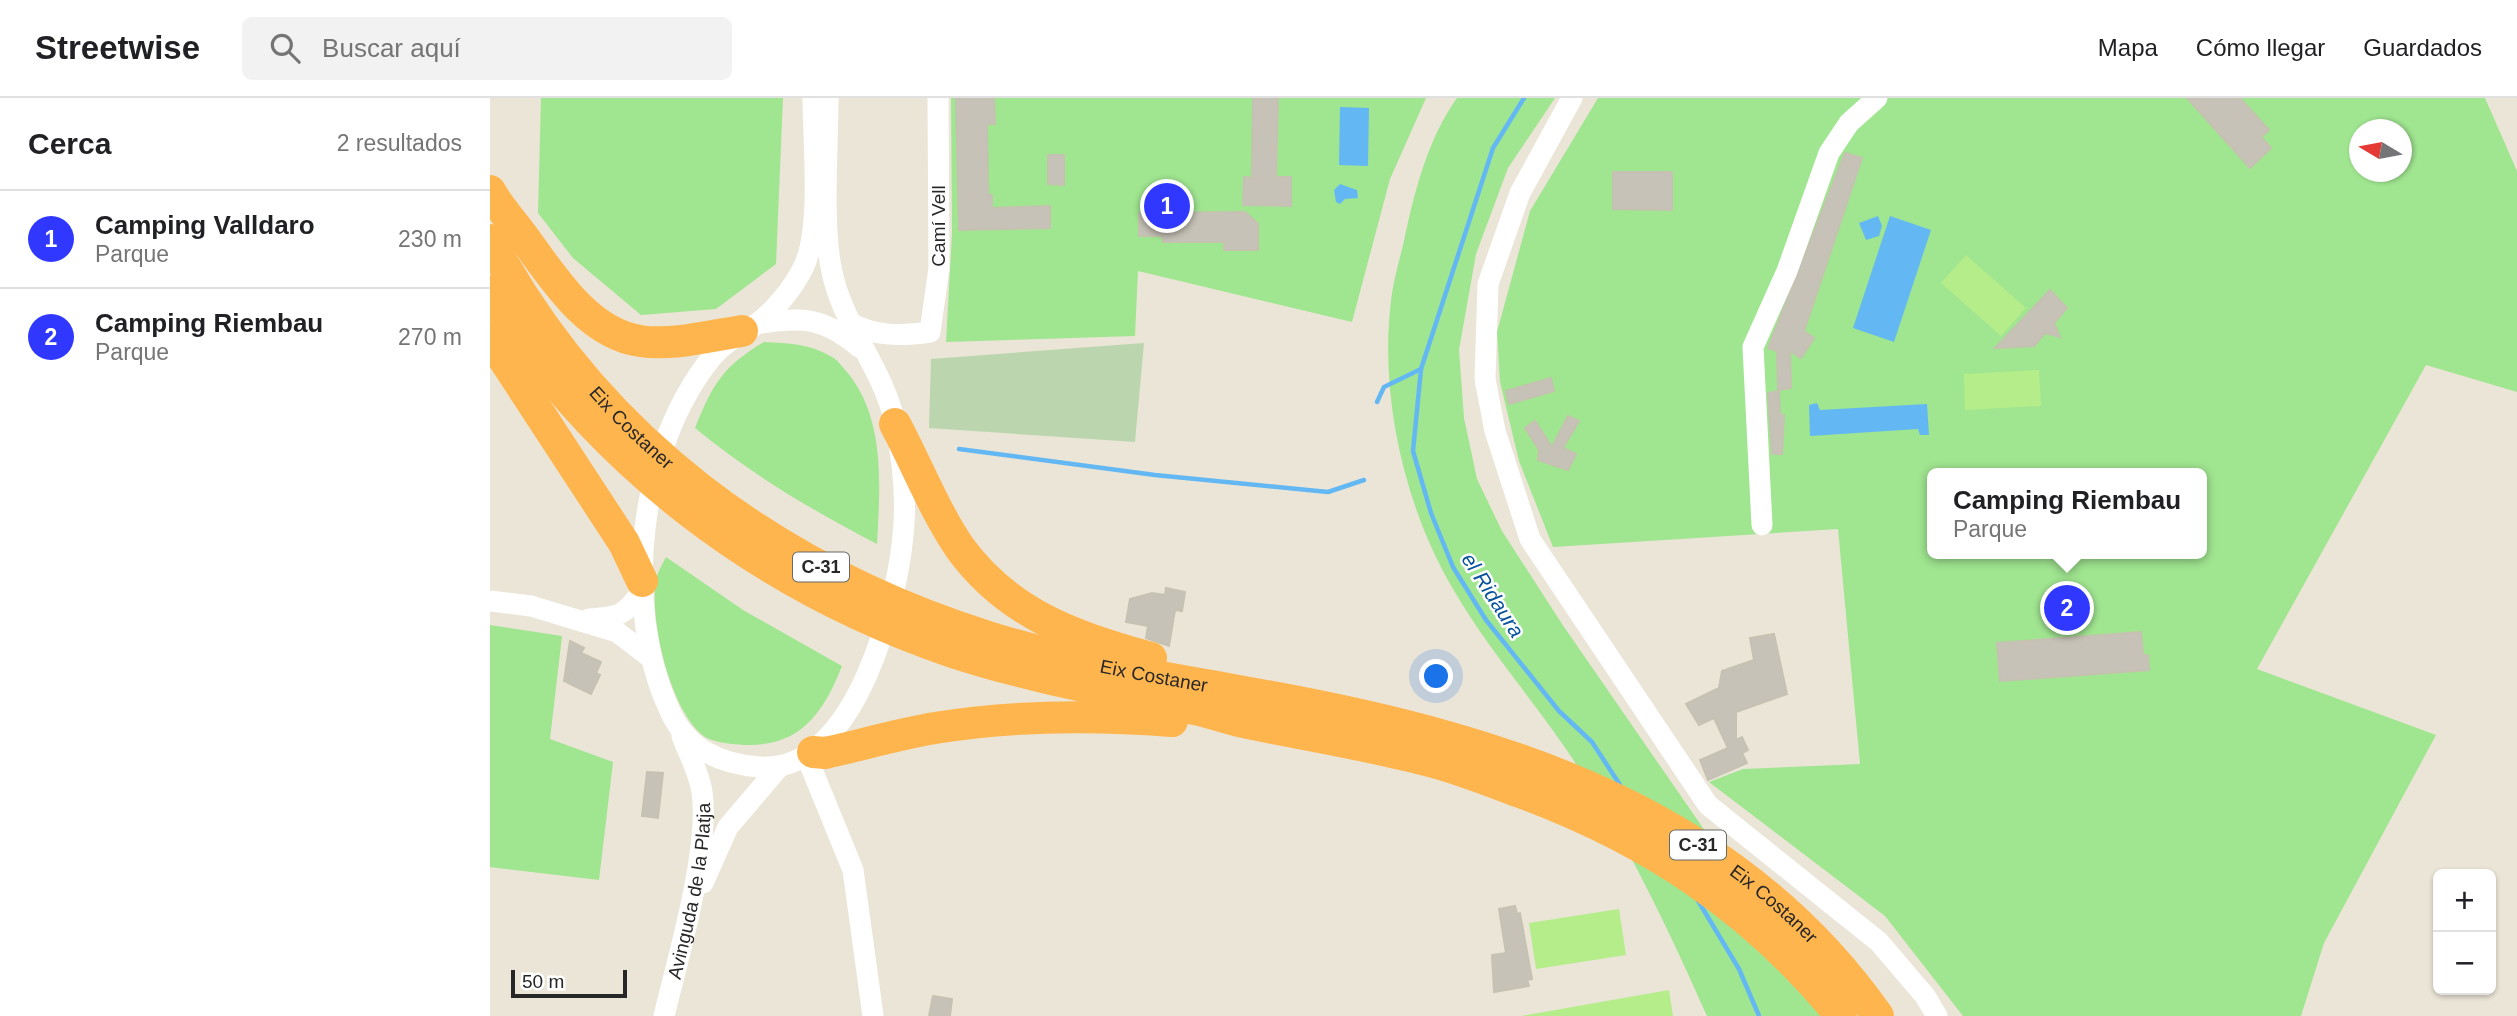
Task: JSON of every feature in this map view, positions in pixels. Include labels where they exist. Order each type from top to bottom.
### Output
[{"type":"highway","points":[[490,191],[556,281],[586,313],[613,330],[637,341],[660,342],[749,328]]},
{"type":"highway","name":"Eix Costaner","points":[[490,240],[546,330],[628,426],[706,495],[740,520],[796,553],[853,584],[910,610],[992,638],[1103,667],[1272,697],[1426,730],[1572,778],[1658,820],[1743,874],[1783,907],[1835,960],[1878,1016]]},
{"type":"highway","name":"Eix Costaner","points":[[490,291],[537,362],[607,440],[693,516],[790,580],[906,634],[950,651],[1034,675],[1430,761],[1558,806],[1647,849],[1687,872],[1727,902],[1811,979],[1841,1016]]},
{"type":"highway","points":[[490,338],[624,543],[642,586]]},
{"type":"highway","points":[[895,424],[960,547],[985,579],[1021,607],[1045,623],[1201,671],[1272,697]]},
{"type":"highway","points":[[810,753],[825,753],[935,727],[1007,719],[1077,716],[1182,722],[1238,720]]},
{"type":"street","name":"Avinguda de la Platja","points":[[664,1016],[682,941],[699,848],[702,795],[678,728],[656,678],[651,658],[642,586],[644,536],[654,484],[680,411],[712,357],[774,308],[805,264],[813,231],[813,98]]},
{"type":"street","points":[[678,728],[695,746],[725,761],[745,766],[781,766],[810,753],[844,715],[870,667],[889,615],[901,559],[905,487],[895,424],[881,381],[849,322],[835,288],[830,262],[828,98]]},
{"type":"street","name":"Camí Vell","points":[[881,381],[882,356],[893,343],[909,335],[930,332],[939,268],[939,98]]},
{"type":"street","points":[[1572,98],[1520,193],[1488,284],[1485,379],[1495,431],[1530,539],[1708,805],[1879,942],[1925,996],[1937,1016]]},
{"type":"street","points":[[1762,525],[1753,347],[1787,271],[1829,153],[1849,123],[1877,98]]},
{"type":"street","points":[[749,328],[789,318],[810,320],[826,324],[863,350]]},
{"type":"street","points":[[849,322],[865,332],[909,335]]},
{"type":"street","points":[[580,619],[614,618],[627,610],[642,586]]},
{"type":"street","points":[[490,601],[531,606],[580,619],[628,638],[651,658]]},
{"type":"street","points":[[810,753],[853,870],[873,1016]]},
{"type":"street","points":[[781,766],[800,778],[841,838]]},
{"type":"street","points":[[682,941],[710,862],[728,827],[781,766]]},
{"type":"green space","points":[[541,98],[783,98],[776,264],[716,309],[641,315],[573,258],[538,213]]},
{"type":"green space","points":[[951,98],[1426,98],[1390,179],[1352,322],[1138,271],[1135,336],[946,342],[952,233]]},
{"type":"green space","points":[[1457,98],[1555,98],[1508,168],[1476,254],[1459,350],[1464,418],[1477,479],[1502,531],[1562,624],[1703,828],[1796,944],[1835,1016],[1707,1016],[1659,913],[1606,813],[1566,749],[1466,610],[1435,556],[1420,521],[1398,446],[1389,369],[1389,330],[1393,286],[1412,204],[1430,148]]},
{"type":"green space","points":[[1598,98],[2485,98],[2517,171],[2517,392],[2426,365],[2257,669],[2436,735],[2324,943],[2301,1016],[1963,1016],[1885,916],[1709,782],[1743,769],[1860,764],[1838,529],[1553,547],[1519,461],[1500,382],[1497,332],[1530,211]]},
{"type":"green space","points":[[1966,255],[2026,308],[2001,336],[1941,283]]},
{"type":"green space","points":[[764,342],[799,345],[816,349],[834,358],[860,391],[869,411],[878,454],[877,544],[783,491],[695,428],[720,378],[738,360]]},
{"type":"green space","points":[[1144,343],[1135,442],[929,428],[931,359]]},
{"type":"green space","points":[[2039,370],[2041,406],[1965,410],[1964,374]]},
{"type":"green space","points":[[666,557],[743,610],[842,666],[827,699],[807,724],[795,734],[764,744],[744,745],[711,740],[694,727],[673,688],[659,638],[655,593],[657,576]]},
{"type":"green space","points":[[490,625],[562,636],[550,739],[613,762],[599,880],[490,867]]},
{"type":"green space","points":[[1619,909],[1626,955],[1536,969],[1529,923]]},
{"type":"green space","points":[[1669,990],[1673,1016],[1521,1016]]},
{"type":"water","points":[[1340,107],[1369,108],[1368,166],[1339,165]]},
{"type":"water","points":[[1340,184],[1357,190],[1358,198],[1345,199],[1340,204],[1336,202],[1334,190]]},
{"type":"water","points":[[1878,216],[1882,226],[1879,236],[1866,240],[1859,223]]},
{"type":"water","points":[[1890,216],[1931,230],[1894,342],[1853,328]]},
{"type":"water","points":[[1817,403],[1820,410],[1927,404],[1929,435],[1920,435],[1918,429],[1810,436],[1809,405]]},
{"type":"building","points":[[956,98],[994,98],[995,124],[987,124],[988,195],[992,195],[992,208],[1050,206],[1050,228],[959,230]]},
{"type":"building","points":[[1253,98],[1278,98],[1276,177],[1291,177],[1291,206],[1243,205],[1244,177],[1252,178]]},
{"type":"building","points":[[2187,98],[2240,98],[2269,130],[2261,137],[2271,148],[2250,168]]},
{"type":"building","points":[[1845,153],[1862,158],[1804,331],[1814,338],[1801,358],[1790,351],[1791,388],[1778,390],[1777,351],[1768,348]]},
{"type":"building","points":[[1048,155],[1064,155],[1064,185],[1048,184]]},
{"type":"building","points":[[1613,172],[1672,172],[1672,210],[1613,209]]},
{"type":"building","points":[[1245,212],[1258,224],[1258,250],[1224,250],[1224,242],[1163,242],[1162,236],[1139,236],[1139,213]]},
{"type":"building","points":[[2050,290],[2067,308],[2054,323],[2060,337],[2045,333],[2034,346],[1995,348]]},
{"type":"building","points":[[1551,378],[1554,391],[1509,404],[1506,391]]},
{"type":"building","points":[[1779,391],[1780,415],[1784,415],[1782,454],[1772,454],[1768,393]]},
{"type":"building","points":[[1568,416],[1579,421],[1563,448],[1576,454],[1568,470],[1538,460],[1539,450],[1525,428],[1535,421],[1552,447]]},
{"type":"building","points":[[1166,588],[1185,592],[1182,611],[1175,610],[1169,646],[1146,638],[1148,626],[1126,622],[1130,599],[1152,593],[1165,595]]},
{"type":"building","points":[[2141,632],[2143,655],[2148,655],[2149,670],[2000,681],[1997,643]]},
{"type":"building","points":[[1774,634],[1787,694],[1736,712],[1736,740],[1742,737],[1748,750],[1742,753],[1747,763],[1708,780],[1700,760],[1728,748],[1714,718],[1699,725],[1686,704],[1719,688],[1722,671],[1754,660],[1750,638]]},
{"type":"building","points":[[570,641],[584,648],[581,653],[601,662],[596,673],[600,675],[591,694],[568,683],[574,669],[567,682],[564,681]]},
{"type":"building","points":[[647,772],[663,773],[658,818],[642,816]]},
{"type":"building","points":[[1515,906],[1517,914],[1520,913],[1532,979],[1527,980],[1529,986],[1494,992],[1492,955],[1506,953],[1499,909]]},
{"type":"building","points":[[933,996],[952,999],[950,1016],[929,1016]]},
{"type":"waterway","name":"el Ridaura","points":[[1524,98],[1493,148],[1421,369],[1413,451],[1431,513],[1453,567],[1486,620],[1559,711],[1592,742],[1622,788]]},
{"type":"waterway","points":[[1377,402],[1384,387],[1421,369]]},
{"type":"waterway","points":[[959,449],[1155,475],[1328,492],[1364,480]]},
{"type":"waterway","name":"el Ridaura","points":[[1697,899],[1739,969],[1759,1016]]},
{"type":"place","name":"Camping Valldaro","points":[[1167,206]]},
{"type":"place","name":"Camping Riembau","points":[[2067,608]]}]
